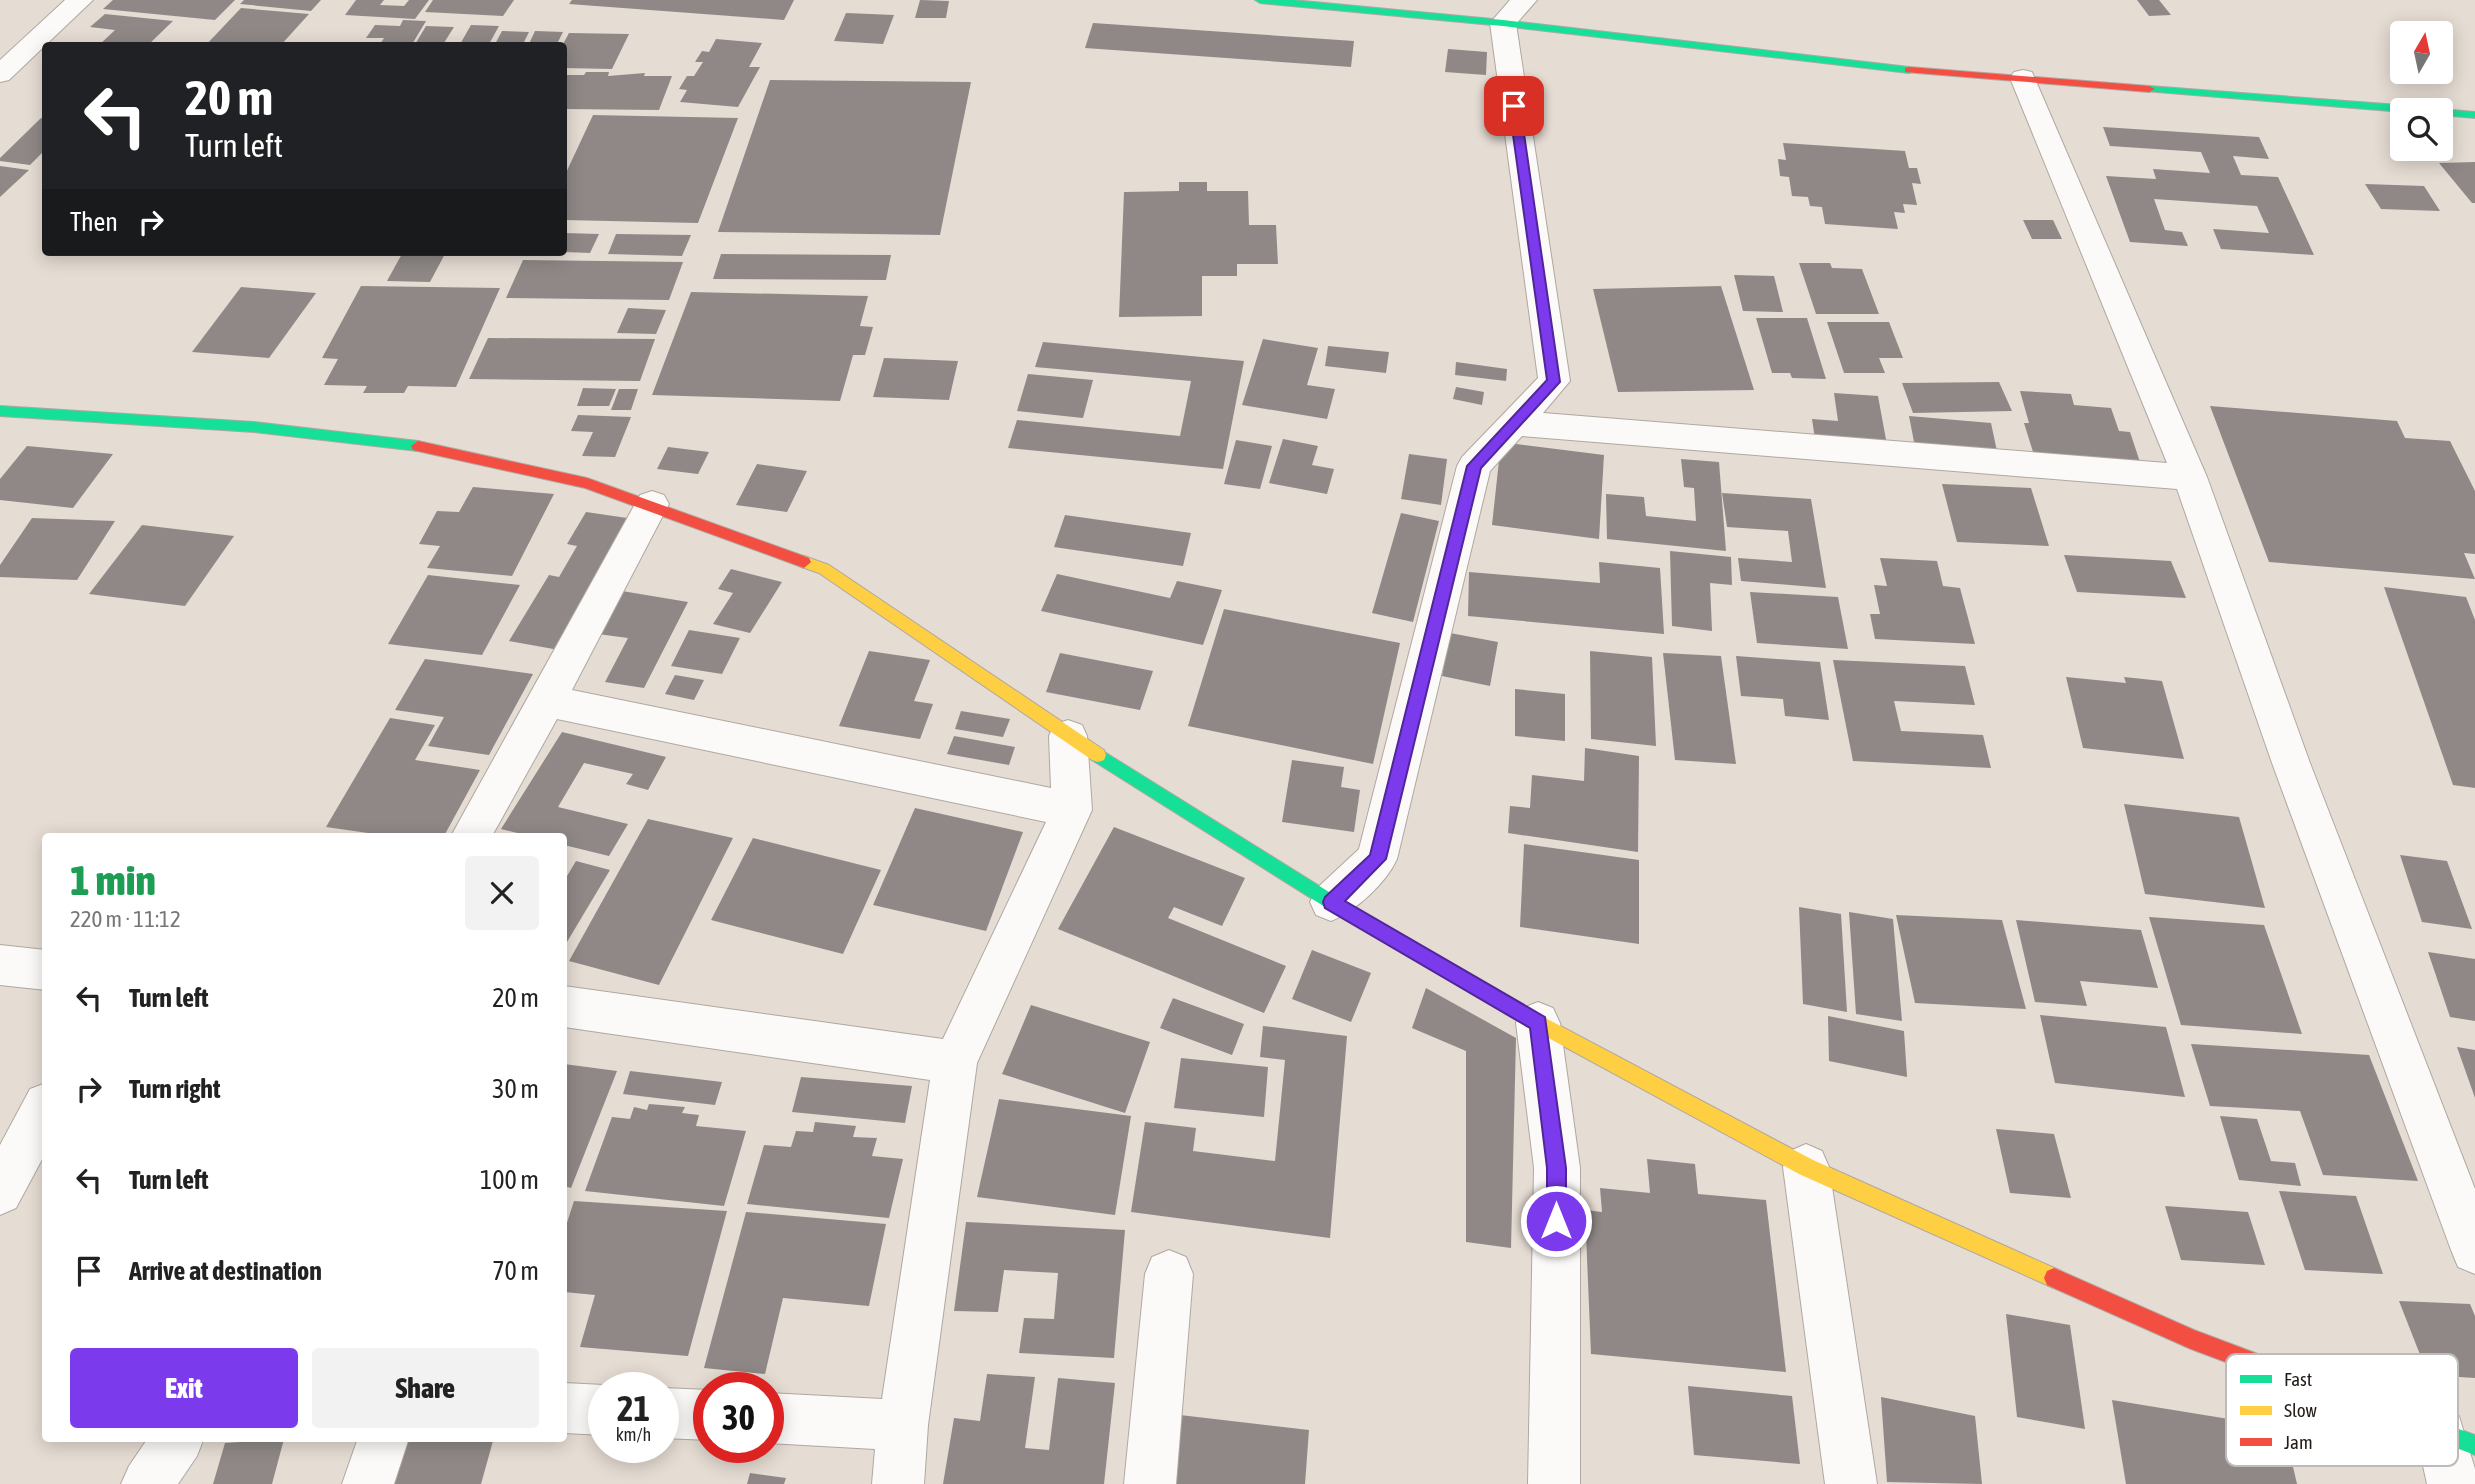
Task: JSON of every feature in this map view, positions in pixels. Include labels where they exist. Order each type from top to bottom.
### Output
[{"type":"street","points":[[0,74],[80,0]]},
{"type":"street","points":[[1261,0],[1513,12],[1920,71],[2390,107]]},
{"type":"street","points":[[1331,902],[1377,859],[1474,466],[1553,382],[1513,12]]},
{"type":"street","points":[[2023,79],[2190,477],[2291,763],[2475,1250]]},
{"type":"street","points":[[2453,113],[2475,115]]},
{"type":"street","points":[[0,411],[254,427],[425,447],[587,483],[652,504],[824,569],[1068,736],[1331,902],[1538,1023],[1806,1167],[2191,1339],[2231,1354]]},
{"type":"street","points":[[1514,423],[2190,477]]},
{"type":"street","points":[[473,833],[548,701],[652,504]]},
{"type":"street","points":[[548,701],[1072,810]]},
{"type":"street","points":[[898,1484],[903,1425],[955,1062],[1072,810],[1068,736]]},
{"type":"street","points":[[0,965],[42,970]]},
{"type":"street","points":[[567,1006],[955,1062]]},
{"type":"street","points":[[1538,1023],[1557,1168],[1554,1484]]},
{"type":"street","points":[[0,1192],[42,1113]]},
{"type":"street","points":[[1806,1167],[1851,1484]]},
{"type":"street","points":[[1150,1484],[1169,1274]]},
{"type":"street","points":[[567,1408],[588,1409]]},
{"type":"street","points":[[784,1419],[903,1425]]},
{"type":"street","points":[[147,1484],[176,1442]]},
{"type":"street","points":[[368,1484],[383,1442]]},
{"type":"street","points":[[2453,1484],[2455,1466]]},
{"type":"building","points":[[113,0],[235,0],[215,20],[103,9]]},
{"type":"building","points":[[244,0],[321,0],[311,11],[240,4]]},
{"type":"building","points":[[356,0],[384,0],[380,5],[404,6],[409,0],[429,0],[415,19],[345,15]]},
{"type":"building","points":[[433,0],[514,0],[503,16],[425,12]]},
{"type":"building","points":[[572,0],[794,0],[784,20],[569,4]]},
{"type":"building","points":[[920,0],[949,1],[946,18],[915,18]]},
{"type":"building","points":[[2137,0],[2159,0],[2171,15],[2149,16]]},
{"type":"building","points":[[241,8],[309,14],[284,42],[209,42]]},
{"type":"building","points":[[846,13],[894,15],[883,44],[834,41]]},
{"type":"building","points":[[105,14],[173,21],[151,42],[102,42],[115,30],[90,27]]},
{"type":"building","points":[[403,20],[426,21],[413,42],[382,42],[384,38],[366,38],[375,25],[400,26]]},
{"type":"building","points":[[1093,23],[1354,41],[1351,67],[1085,48]]},
{"type":"building","points":[[471,25],[499,26],[490,42],[461,42]]},
{"type":"building","points":[[426,26],[454,27],[445,42],[416,42]]},
{"type":"building","points":[[502,31],[529,32],[524,42],[496,42]]},
{"type":"building","points":[[535,31],[563,32],[558,42],[530,42]]},
{"type":"building","points":[[569,33],[629,34],[612,69],[567,68],[567,42],[564,42]]},
{"type":"building","points":[[716,39],[762,43],[749,67],[760,67],[738,107],[680,102],[687,90],[679,89],[687,76],[694,76],[703,62],[695,62],[702,51],[709,52]]},
{"type":"building","points":[[1448,49],[1487,52],[1486,75],[1445,72]]},
{"type":"building","points":[[586,72],[609,72],[608,76],[645,73],[644,76],[672,76],[659,110],[567,109],[567,75],[584,75]]},
{"type":"building","points":[[770,80],[971,82],[940,235],[718,232]]},
{"type":"building","points":[[593,115],[738,118],[698,223],[567,220],[567,171]]},
{"type":"building","points":[[42,118],[42,153],[30,165],[0,161]]},
{"type":"building","points":[[2103,127],[2259,137],[2269,159],[2233,156],[2241,175],[2278,177],[2314,255],[2221,249],[2213,229],[2269,233],[2257,206],[2154,199],[2165,230],[2182,232],[2188,246],[2130,242],[2106,176],[2156,179],[2153,169],[2210,173],[2201,152],[2110,146]]},
{"type":"building","points":[[1783,143],[1905,151],[1909,168],[1917,168],[1921,184],[1912,183],[1917,205],[1903,204],[1905,213],[1894,212],[1898,229],[1825,224],[1822,207],[1810,206],[1808,197],[1792,196],[1789,177],[1780,176],[1778,159],[1786,160]]},
{"type":"building","points":[[2475,162],[2475,203],[2472,203],[2439,163]]},
{"type":"building","points":[[0,166],[29,170],[0,197]]},
{"type":"building","points":[[1179,182],[1207,182],[1207,191],[1248,191],[1249,225],[1276,225],[1278,264],[1237,264],[1237,276],[1202,276],[1202,316],[1119,317],[1124,192],[1179,191]]},
{"type":"building","points":[[2365,184],[2424,186],[2440,211],[2381,209]]},
{"type":"building","points":[[2023,220],[2053,220],[2062,239],[2032,239]]},
{"type":"building","points":[[567,233],[599,234],[590,253],[567,252]]},
{"type":"building","points":[[616,234],[691,235],[682,256],[608,254]]},
{"type":"building","points":[[721,254],[891,255],[886,280],[713,279]]},
{"type":"building","points":[[401,256],[444,256],[430,282],[387,281]]},
{"type":"building","points":[[523,260],[683,262],[669,300],[506,298]]},
{"type":"building","points":[[1799,263],[1830,263],[1832,268],[1862,269],[1879,314],[1816,314]]},
{"type":"building","points":[[1734,275],[1774,276],[1783,312],[1743,311]]},
{"type":"building","points":[[361,286],[500,288],[456,387],[408,386],[404,393],[363,393],[367,386],[324,385],[338,359],[322,358]]},
{"type":"building","points":[[1721,286],[1754,390],[1618,392],[1593,289]]},
{"type":"building","points":[[241,287],[316,293],[269,358],[192,352]]},
{"type":"building","points":[[691,292],[868,296],[860,326],[873,327],[865,355],[853,355],[840,401],[652,395]]},
{"type":"building","points":[[628,308],[666,310],[656,334],[617,333]]},
{"type":"building","points":[[1756,318],[1807,318],[1826,379],[1792,378],[1790,373],[1772,373]]},
{"type":"building","points":[[1827,322],[1889,322],[1903,358],[1879,358],[1885,373],[1844,373]]},
{"type":"building","points":[[488,338],[655,339],[640,381],[469,379]]},
{"type":"building","points":[[1263,339],[1318,348],[1307,385],[1335,389],[1327,419],[1242,405]]},
{"type":"building","points":[[1043,342],[1244,361],[1223,469],[1008,448],[1017,420],[1180,436],[1191,381],[1035,367]]},
{"type":"building","points":[[1328,346],[1389,352],[1386,373],[1325,366]]},
{"type":"building","points":[[884,358],[958,361],[949,400],[873,397]]},
{"type":"building","points":[[1456,362],[1507,369],[1506,381],[1455,375]]},
{"type":"building","points":[[1028,374],[1093,380],[1083,418],[1017,411]]},
{"type":"building","points":[[1999,382],[2012,411],[1913,413],[1902,383]]},
{"type":"building","points":[[1456,387],[1484,392],[1482,405],[1453,399]]},
{"type":"building","points":[[583,388],[616,389],[609,406],[577,406]]},
{"type":"building","points":[[619,389],[638,389],[631,410],[611,410]]},
{"type":"building","points":[[2020,391],[2071,394],[2074,405],[2111,408],[2119,431],[2130,432],[2140,462],[2034,455],[2024,423],[2029,423]]},
{"type":"building","points":[[1834,393],[1878,396],[1887,445],[1815,439],[1812,419],[1838,421]]},
{"type":"building","points":[[2210,406],[2397,421],[2405,438],[2450,441],[2475,491],[2475,554],[2464,553],[2475,579],[2269,562]]},
{"type":"building","points":[[578,415],[631,417],[615,457],[582,456],[593,432],[571,431]]},
{"type":"building","points":[[1909,416],[1991,423],[1998,456],[1915,447]]},
{"type":"building","points":[[1283,439],[1318,446],[1312,465],[1334,469],[1327,494],[1269,483]]},
{"type":"building","points":[[1236,440],[1272,446],[1260,489],[1224,484]]},
{"type":"building","points":[[1501,442],[1604,455],[1599,539],[1492,525]]},
{"type":"building","points":[[27,446],[113,454],[73,508],[0,500],[0,479]]},
{"type":"building","points":[[668,447],[709,452],[698,474],[657,469]]},
{"type":"building","points":[[1409,454],[1447,459],[1441,505],[1401,499]]},
{"type":"building","points":[[1681,459],[1719,462],[1726,551],[1607,539],[1606,494],[1644,497],[1646,516],[1696,521],[1694,488],[1684,487]]},
{"type":"building","points":[[757,464],[807,471],[787,512],[736,505]]},
{"type":"building","points":[[1942,484],[2031,488],[2049,546],[1957,542]]},
{"type":"building","points":[[473,487],[554,494],[512,576],[427,568],[440,546],[419,544],[437,511],[459,512]]},
{"type":"building","points":[[1722,493],[1811,499],[1826,588],[1741,581],[1738,558],[1792,562],[1788,531],[1727,527]]},
{"type":"building","points":[[586,512],[634,519],[559,650],[509,641],[549,575],[559,577],[577,546],[567,544]]},
{"type":"building","points":[[1401,513],[1439,521],[1413,622],[1372,613]]},
{"type":"building","points":[[1065,515],[1191,533],[1183,566],[1054,547]]},
{"type":"building","points":[[32,518],[115,521],[77,580],[0,577],[0,565]]},
{"type":"building","points":[[142,525],[234,536],[185,606],[89,594]]},
{"type":"building","points":[[1670,551],[1731,557],[1732,585],[1710,583],[1712,631],[1672,626]]},
{"type":"building","points":[[2064,555],[2171,561],[2186,598],[2077,592]]},
{"type":"building","points":[[1880,558],[1937,561],[1943,586],[1960,588],[1975,644],[1875,639],[1870,614],[1880,614],[1874,585],[1887,586]]},
{"type":"building","points":[[1599,562],[1660,568],[1664,634],[1468,616],[1469,572],[1600,583]]},
{"type":"building","points":[[731,569],[782,582],[750,633],[713,624],[733,593],[718,589]]},
{"type":"building","points":[[1057,574],[1170,598],[1177,581],[1222,590],[1203,645],[1041,611]]},
{"type":"building","points":[[428,575],[520,585],[482,655],[388,644]]},
{"type":"building","points":[[2384,587],[2466,597],[2475,620],[2475,788],[2453,785]]},
{"type":"building","points":[[622,591],[688,602],[644,688],[605,682],[628,638],[598,634]]},
{"type":"building","points":[[1750,592],[1838,597],[1848,649],[1757,643]]},
{"type":"building","points":[[1224,609],[1400,643],[1373,764],[1188,726]]},
{"type":"building","points":[[689,630],[740,638],[722,674],[671,666]]},
{"type":"building","points":[[1450,633],[1498,642],[1490,686],[1442,676]]},
{"type":"building","points":[[869,651],[930,660],[914,701],[933,704],[920,739],[839,726]]},
{"type":"building","points":[[1590,651],[1652,657],[1656,746],[1591,739]]},
{"type":"building","points":[[1060,653],[1153,671],[1140,710],[1046,692]]},
{"type":"building","points":[[1663,653],[1721,656],[1736,764],[1675,760]]},
{"type":"building","points":[[1736,656],[1820,662],[1829,720],[1785,716],[1783,699],[1741,696]]},
{"type":"building","points":[[425,659],[533,674],[489,755],[428,746],[444,717],[395,710]]},
{"type":"building","points":[[1833,660],[1965,666],[1975,705],[1894,701],[1901,731],[1983,735],[1991,768],[1853,761]]},
{"type":"building","points":[[675,675],[704,680],[694,700],[665,694]]},
{"type":"building","points":[[2066,677],[2126,683],[2124,677],[2162,681],[2184,759],[2083,748]]},
{"type":"building","points":[[1515,689],[1565,694],[1565,741],[1515,736]]},
{"type":"building","points":[[961,711],[1010,719],[1003,737],[955,729]]},
{"type":"building","points":[[390,718],[435,725],[415,760],[480,770],[446,833],[368,833],[326,827]]},
{"type":"building","points":[[562,732],[666,757],[648,790],[626,784],[633,774],[584,763],[558,807],[628,824],[609,856],[567,846],[567,833],[518,833],[501,829]]},
{"type":"building","points":[[954,736],[1015,747],[1009,765],[947,754]]},
{"type":"building","points":[[1585,748],[1639,756],[1638,852],[1508,833],[1510,806],[1530,808],[1532,775],[1584,781]]},
{"type":"building","points":[[1292,760],[1344,767],[1341,787],[1360,790],[1354,832],[1282,822]]},
{"type":"building","points":[[2124,804],[2239,817],[2265,908],[2145,894]]},
{"type":"building","points":[[915,808],[1023,832],[986,931],[873,905]]},
{"type":"building","points":[[648,819],[733,838],[659,985],[569,961]]},
{"type":"building","points":[[1114,827],[1245,878],[1222,926],[1174,907],[1168,918],[1286,966],[1264,1013],[1058,929]]},
{"type":"building","points":[[753,838],[881,870],[843,954],[711,920]]},
{"type":"building","points":[[1524,844],[1639,860],[1639,944],[1520,927]]},
{"type":"building","points":[[2400,855],[2447,861],[2472,929],[2422,922]]},
{"type":"building","points":[[576,861],[610,870],[567,942],[567,876]]},
{"type":"building","points":[[1799,907],[1841,914],[1847,1012],[1803,1004]]},
{"type":"building","points":[[1849,912],[1893,919],[1902,1021],[1856,1014]]},
{"type":"building","points":[[1896,915],[2002,920],[2026,1009],[1915,1003]]},
{"type":"building","points":[[2149,917],[2264,925],[2302,1034],[2181,1025]]},
{"type":"building","points":[[2016,920],[2141,930],[2158,988],[2080,981],[2087,1006],[2035,1002]]},
{"type":"building","points":[[1312,950],[1371,973],[1351,1022],[1292,999]]},
{"type":"building","points":[[2428,952],[2475,959],[2475,1021],[2450,1017]]},
{"type":"building","points":[[1426,988],[1516,1038],[1511,1248],[1466,1242],[1466,1051],[1412,1028]]},
{"type":"building","points":[[1173,998],[1244,1024],[1232,1055],[1160,1028]]},
{"type":"building","points":[[1031,1005],[1150,1042],[1125,1113],[1002,1074]]},
{"type":"building","points":[[2040,1015],[2166,1027],[2185,1097],[2055,1083]]},
{"type":"building","points":[[1828,1016],[1904,1031],[1907,1077],[1829,1061]]},
{"type":"building","points":[[1263,1026],[1347,1036],[1330,1238],[1131,1212],[1145,1122],[1196,1128],[1193,1151],[1275,1161],[1285,1060],[1260,1057]]},
{"type":"building","points":[[2191,1044],[2369,1055],[2418,1181],[2323,1175],[2300,1111],[2210,1106]]},
{"type":"building","points":[[2457,1047],[2475,1050],[2475,1098]]},
{"type":"building","points":[[1181,1058],[1268,1067],[1264,1117],[1174,1108]]},
{"type":"building","points":[[567,1064],[617,1071],[571,1188],[567,1187]]},
{"type":"building","points":[[630,1071],[722,1082],[715,1105],[623,1094]]},
{"type":"building","points":[[801,1077],[912,1086],[905,1123],[792,1112]]},
{"type":"building","points":[[999,1099],[1131,1116],[1115,1215],[977,1197]]},
{"type":"building","points":[[649,1104],[685,1107],[682,1113],[699,1115],[696,1126],[746,1131],[724,1206],[585,1191],[612,1117],[630,1119],[634,1107],[647,1110]]},
{"type":"building","points":[[2220,1116],[2257,1119],[2271,1161],[2295,1163],[2301,1186],[2239,1180]]},
{"type":"building","points":[[815,1122],[856,1126],[853,1137],[877,1138],[872,1156],[903,1159],[889,1218],[747,1204],[764,1145],[791,1147],[796,1131],[813,1132]]},
{"type":"building","points":[[1996,1129],[2054,1134],[2071,1198],[2010,1193]]},
{"type":"building","points":[[1647,1159],[1695,1164],[1698,1194],[1766,1200],[1786,1372],[1591,1354],[1585,1210],[1602,1212],[1600,1188],[1650,1193]]},
{"type":"building","points":[[2279,1191],[2356,1196],[2383,1274],[2305,1270]]},
{"type":"building","points":[[574,1201],[727,1211],[688,1356],[580,1347],[595,1295],[567,1292],[567,1223]]},
{"type":"building","points":[[2165,1206],[2248,1212],[2265,1265],[2181,1260]]},
{"type":"building","points":[[746,1212],[886,1224],[869,1306],[783,1298],[765,1372],[704,1368]]},
{"type":"building","points":[[966,1222],[1125,1230],[1114,1358],[1019,1353],[1024,1318],[1054,1319],[1058,1273],[1004,1270],[998,1312],[954,1311]]},
{"type":"building","points":[[2399,1301],[2470,1304],[2475,1316],[2475,1378],[2458,1377],[2458,1354],[2420,1354]]},
{"type":"building","points":[[2006,1314],[2070,1325],[2085,1429],[2017,1417]]},
{"type":"building","points":[[987,1374],[1035,1377],[1025,1448],[1049,1450],[1058,1378],[1115,1383],[1104,1484],[943,1484],[954,1418],[980,1421]]},
{"type":"building","points":[[1688,1386],[1792,1396],[1800,1464],[1694,1455]]},
{"type":"building","points":[[1881,1397],[1975,1416],[1982,1484],[1887,1482]]},
{"type":"building","points":[[2112,1400],[2226,1419],[2226,1466],[2293,1466],[2297,1484],[2126,1484]]},
{"type":"building","points":[[1180,1415],[1309,1430],[1305,1484],[1173,1484]]},
{"type":"building","points":[[283,1442],[272,1484],[213,1484],[225,1443]]},
{"type":"building","points":[[396,1442],[493,1442],[481,1484],[382,1484]]},
{"type":"building","points":[[750,1473],[786,1478],[784,1484],[747,1484]]},
{"type":"traffic: fast","points":[[1260,0],[1503,23],[1909,70]]},
{"type":"traffic: fast","points":[[2149,89],[2390,107]]},
{"type":"traffic: fast","points":[[2453,113],[2475,115]]},
{"type":"traffic: fast","points":[[0,411],[254,427],[418,446]]},
{"type":"traffic: fast","points":[[1098,755],[1331,902],[1536,1022]]},
{"type":"traffic: fast","points":[[2458,1439],[2475,1445]]},
{"type":"traffic: slow","points":[[804,562],[824,569],[1098,755]]},
{"type":"traffic: slow","points":[[1536,1022],[1806,1167],[2054,1278]]},
{"type":"traffic: jam","points":[[1909,70],[2149,89]]},
{"type":"traffic: jam","points":[[418,446],[587,483],[804,562]]},
{"type":"traffic: jam","points":[[2054,1278],[2231,1354]]},
{"type":"route","points":[[1514,106],[1553,382],[1474,466],[1377,859],[1331,902],[1538,1023],[1557,1168],[1556,1221]]}]
